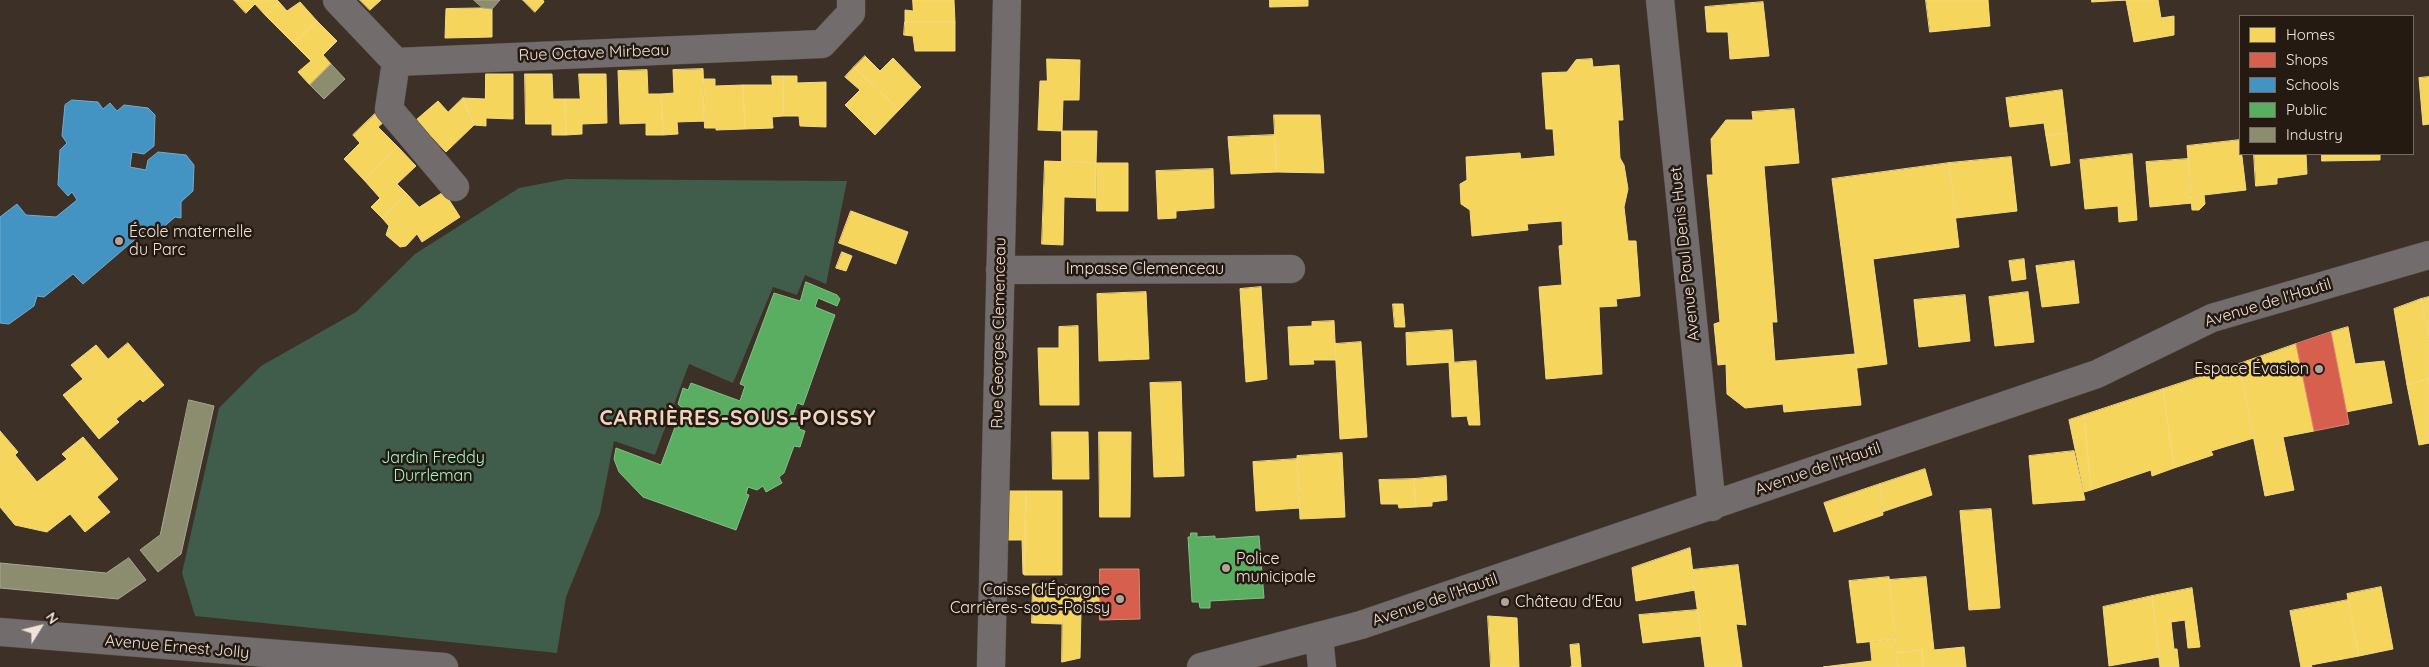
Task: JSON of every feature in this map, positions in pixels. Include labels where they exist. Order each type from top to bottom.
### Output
[{"type":"street","points":[[337,0],[396,62],[389,109],[455,187]]},
{"type":"street","name":"Rue Octave Mirbeau","points":[[396,62],[822,44],[851,13],[851,0]]},
{"type":"street","name":"Rue Georges Clemenceau","points":[[991,667],[1007,0]]},
{"type":"street","name":"Avenue Paul Denis Huet","points":[[1660,0],[1712,507]]},
{"type":"street","name":"Avenue de l'Hautil","points":[[1201,667],[1361,625],[2098,374],[2212,318],[2429,256]]},
{"type":"street","name":"Impasse Clemenceau","points":[[1000,270],[1291,269]]},
{"type":"street","name":"Avenue Ernest Jolly","points":[[0,632],[444,667]]},
{"type":"street","points":[[1319,636],[1322,667]]},
{"type":"green space","name":"Jardin Freddy Durrleman","points":[[566,179],[847,181],[826,284],[805,275],[797,295],[773,287],[733,383],[689,364],[655,455],[614,441],[600,513],[566,597],[557,653],[195,616],[182,573],[219,408],[261,366],[356,312],[415,254],[519,188]]},
{"type":"building: Homes","points":[[234,0],[277,0],[279,2],[266,16],[255,4],[246,13]]},
{"type":"building: Homes","points":[[360,0],[381,0],[370,10]]},
{"type":"building: Homes","points":[[523,0],[543,0],[544,2],[535,12]]},
{"type":"building: Homes","points":[[913,0],[954,0],[955,22],[905,22],[905,10],[913,11]]},
{"type":"building: Homes","points":[[1270,0],[1308,0],[1308,6],[1270,7]]},
{"type":"building: Homes","points":[[1926,0],[1988,0],[1990,26],[1930,32]]},
{"type":"building: Homes","points":[[2092,0],[2126,0],[2092,2]]},
{"type":"building: Homes","points":[[2126,0],[2158,0],[2161,18],[2174,16],[2174,35],[2134,42]]},
{"type":"building: Homes","points":[[279,2],[287,11],[300,2],[317,21],[294,44],[266,16]]},
{"type":"building: Homes","points":[[1763,2],[1769,56],[1730,59],[1728,32],[1707,32],[1705,7]]},
{"type":"building: Homes","points":[[446,9],[492,9],[492,37],[445,38]]},
{"type":"building: Homes","points":[[317,21],[337,41],[323,55],[331,64],[310,85],[298,72],[311,61],[294,44]]},
{"type":"building: Homes","points":[[905,22],[955,22],[955,51],[915,51],[913,36],[904,35]]},
{"type":"building: Homes","points":[[865,56],[880,71],[893,58],[921,87],[899,110],[854,67]]},
{"type":"building: Homes","points":[[1047,59],[1080,60],[1079,100],[1063,100],[1062,131],[1038,130],[1040,81],[1047,81]]},
{"type":"building: Homes","points":[[1592,59],[1593,67],[1619,65],[1623,120],[1618,120],[1620,158],[1624,165],[1628,189],[1624,207],[1628,241],[1636,241],[1640,296],[1616,299],[1617,306],[1599,307],[1602,374],[1546,379],[1539,287],[1562,285],[1559,246],[1563,245],[1562,221],[1527,224],[1528,230],[1472,236],[1470,210],[1461,204],[1460,184],[1467,180],[1466,157],[1520,153],[1521,159],[1555,156],[1553,129],[1546,129],[1542,73],[1567,72],[1576,60]]},
{"type":"building: Homes","points":[[854,67],[899,110],[875,135],[845,105],[860,90],[845,77]]},
{"type":"building: Homes","points":[[703,69],[705,121],[677,122],[678,134],[663,135],[661,94],[674,93],[673,70]]},
{"type":"building: Homes","points":[[647,70],[648,94],[661,94],[663,135],[646,135],[646,123],[620,124],[618,71]]},
{"type":"building: Homes","points":[[486,74],[513,74],[513,119],[486,118],[486,126],[474,125],[463,98],[485,99]]},
{"type":"building: Homes","points":[[525,74],[552,74],[553,99],[565,99],[566,135],[552,135],[552,124],[526,124]]},
{"type":"building: Homes","points":[[579,74],[606,74],[607,123],[582,124],[582,134],[566,135],[565,99],[580,99]]},
{"type":"building: Homes","points":[[772,76],[784,76],[783,116],[772,117],[773,128],[745,129],[743,85],[772,85]]},
{"type":"building: Homes","points":[[784,76],[797,76],[797,83],[826,82],[826,127],[800,126],[799,116],[783,116]]},
{"type":"building: Homes","points":[[2429,77],[2429,124],[2423,125],[2419,78]]},
{"type":"building: Homes","points":[[703,79],[715,79],[715,86],[743,85],[745,129],[716,130],[716,128],[705,128]]},
{"type":"building: Homes","points":[[2062,90],[2067,133],[2046,136],[2044,123],[2010,127],[2006,98]]},
{"type":"building: Homes","points":[[463,98],[474,125],[446,152],[416,120],[438,101],[448,112]]},
{"type":"building: Homes","points":[[1794,109],[1799,163],[1764,166],[1777,322],[1772,322],[1775,361],[1855,354],[1861,405],[1784,412],[1783,404],[1745,408],[1727,394],[1726,364],[1718,365],[1714,324],[1720,322],[1707,175],[1713,175],[1711,139],[1726,120],[1753,120],[1752,112]]},
{"type":"building: Homes","points":[[377,112],[385,121],[378,127],[398,147],[364,180],[344,159],[360,143],[353,135]]},
{"type":"building: Homes","points":[[1274,115],[1320,115],[1324,173],[1277,172]]},
{"type":"building: Homes","points":[[1062,131],[1097,131],[1096,163],[1062,162]]},
{"type":"building: Homes","points":[[2067,133],[2070,163],[2051,166],[2046,136]]},
{"type":"building: Homes","points":[[1275,135],[1277,172],[1231,174],[1228,137]]},
{"type":"building: Homes","points":[[2239,140],[2239,155],[2242,155],[2246,190],[2204,195],[2205,204],[2199,210],[2192,210],[2187,146]]},
{"type":"building: Homes","points":[[398,147],[416,166],[397,184],[407,194],[382,218],[371,207],[380,198],[364,180]]},
{"type":"building: Homes","points":[[2132,154],[2137,220],[2119,222],[2118,206],[2085,209],[2080,160]]},
{"type":"building: Homes","points":[[2254,155],[2306,155],[2307,174],[2277,178],[2277,184],[2256,186]]},
{"type":"building: Homes","points":[[2322,155],[2380,155],[2380,160],[2322,161]]},
{"type":"building: Homes","points":[[2011,157],[2017,211],[1956,218],[1949,163]]},
{"type":"building: Homes","points":[[2188,159],[2192,203],[2150,207],[2146,162]]},
{"type":"building: Homes","points":[[1045,161],[1096,163],[1096,198],[1064,197],[1063,245],[1042,244]]},
{"type":"building: Homes","points":[[1096,163],[1128,163],[1128,211],[1097,211]]},
{"type":"building: Homes","points":[[1949,163],[1959,247],[1873,259],[1887,364],[1857,368],[1832,179]]},
{"type":"building: Homes","points":[[1213,169],[1214,208],[1176,211],[1176,218],[1158,219],[1156,171]]},
{"type":"building: Homes","points":[[444,192],[460,217],[422,242],[417,234],[406,246],[400,247],[386,235],[389,226],[382,218],[407,194],[419,207]]},
{"type":"building: Homes","points":[[851,211],[908,232],[896,264],[839,243]]},
{"type":"building: Homes","points":[[842,252],[852,256],[846,271],[836,268]]},
{"type":"building: Homes","points":[[2024,259],[2026,279],[2012,281],[2009,261]]},
{"type":"building: Homes","points":[[2074,261],[2079,303],[2042,307],[2036,266]]},
{"type":"building: Homes","points":[[1261,287],[1267,379],[1246,382],[1240,289]]},
{"type":"building: Homes","points":[[1146,292],[1149,359],[1099,361],[1097,294]]},
{"type":"building: Homes","points":[[2028,292],[2034,342],[1995,346],[1989,297]]},
{"type":"building: Homes","points":[[1965,295],[1970,341],[1919,347],[1914,300]]},
{"type":"building: Homes","points":[[2429,297],[2429,337],[2428,337],[2421,299]]},
{"type":"building: Homes","points":[[2421,299],[2429,340],[2429,379],[2407,385],[2394,309]]},
{"type":"building: Homes","points":[[1393,304],[1403,304],[1405,327],[1395,327]]},
{"type":"building: Homes","points":[[1334,321],[1336,360],[1313,360],[1314,364],[1290,365],[1288,327],[1312,326],[1312,322]]},
{"type":"building: Homes","points":[[1078,326],[1079,405],[1040,405],[1038,348],[1059,348],[1059,327]]},
{"type":"building: Homes","points":[[2348,327],[2355,364],[2384,361],[2392,403],[2346,412],[2331,332]]},
{"type":"building: Homes","points":[[1452,330],[1454,362],[1407,365],[1406,333]]},
{"type":"building: Homes","points":[[1361,342],[1367,437],[1340,439],[1335,344]]},
{"type":"building: Homes","points":[[128,343],[164,385],[143,402],[140,399],[116,419],[119,422],[99,439],[63,395],[83,379],[71,365],[96,345],[108,359]]},
{"type":"building: Homes","points":[[2296,344],[2314,431],[2283,437],[2294,490],[2265,496],[2239,364]]},
{"type":"building: Homes","points":[[1476,361],[1480,425],[1469,425],[1467,416],[1452,417],[1449,363]]},
{"type":"building: Homes","points":[[2239,364],[2254,438],[2211,451],[2213,455],[2174,468],[2163,389]]},
{"type":"building: Homes","points":[[2429,379],[2429,443],[2419,445],[2407,385]]},
{"type":"building: Homes","points":[[1181,382],[1184,476],[1154,477],[1150,383]]},
{"type":"building: Homes","points":[[2163,389],[2174,468],[2152,476],[2151,470],[2091,490],[2084,415]]},
{"type":"building: Homes","points":[[2084,415],[2091,490],[2084,492],[2069,420]]},
{"type":"building: Homes","points":[[0,431],[18,452],[15,455],[37,482],[67,459],[62,454],[83,437],[118,479],[97,497],[110,512],[85,532],[70,514],[47,532],[15,525],[0,507]]},
{"type":"building: Homes","points":[[1052,432],[1088,432],[1089,479],[1053,479]]},
{"type":"building: Homes","points":[[1099,432],[1131,432],[1130,517],[1100,517]]},
{"type":"building: Homes","points":[[2074,451],[2085,500],[2033,504],[2029,456]]},
{"type":"building: Homes","points":[[1342,453],[1345,517],[1300,519],[1297,456]]},
{"type":"building: Homes","points":[[1297,459],[1300,508],[1256,511],[1253,462]]},
{"type":"building: Homes","points":[[1925,469],[1932,495],[1882,512],[1880,484]]},
{"type":"building: Homes","points":[[1446,476],[1447,500],[1432,502],[1432,506],[1416,507],[1414,479]]},
{"type":"building: Homes","points":[[1414,479],[1416,507],[1399,508],[1398,504],[1381,504],[1379,480]]},
{"type":"building: Homes","points":[[1880,484],[1883,515],[1834,532],[1824,503]]},
{"type":"building: Homes","points":[[1006,491],[1026,491],[1025,575],[1023,574],[1022,540],[1006,540]]},
{"type":"building: Homes","points":[[1026,491],[1062,491],[1062,575],[1025,575]]},
{"type":"building: Homes","points":[[1991,509],[2000,608],[1969,610],[1960,511]]},
{"type":"building: Homes","points":[[1690,548],[1695,590],[1636,601],[1632,568]]},
{"type":"building: Homes","points":[[1738,565],[1746,625],[1736,624],[1742,667],[1705,667],[1692,570]]},
{"type":"building: Homes","points":[[1889,577],[1895,639],[1857,643],[1849,581]]},
{"type":"building: Homes","points":[[1926,577],[1934,650],[1964,647],[1966,667],[1923,667],[1922,650],[1897,653],[1889,580]]},
{"type":"building: Homes","points":[[1033,584],[1063,585],[1062,624],[1032,623]]},
{"type":"building: Homes","points":[[1063,585],[1100,585],[1100,613],[1081,612],[1080,658],[1062,662]]},
{"type":"building: Homes","points":[[2381,587],[2393,649],[2359,656],[2347,594]]},
{"type":"building: Homes","points":[[2192,588],[2200,647],[2188,648],[2185,620],[2171,622],[2174,649],[2177,649],[2179,667],[2160,667],[2152,596]]},
{"type":"building: Homes","points":[[2152,596],[2159,657],[2109,666],[2103,607]]},
{"type":"building: Homes","points":[[2348,600],[2359,656],[2311,665],[2312,667],[2301,667],[2290,611]]},
{"type":"building: Homes","points":[[1697,610],[1701,636],[1643,643],[1639,615]]},
{"type":"building: Homes","points":[[1488,616],[1517,618],[1519,667],[1491,667]]},
{"type":"building: Homes","points":[[1895,639],[1898,667],[1823,667],[1872,661],[1870,642]]},
{"type":"building: Homes","points":[[1579,644],[1581,667],[1572,667],[1570,645]]},
{"type":"building: Homes","points":[[1922,650],[1923,667],[1898,667],[1897,653]]},
{"type":"building: Shops","points":[[2331,332],[2349,424],[2314,431],[2296,344]]},
{"type":"building: Shops","name":"Caisse d'Épargne Carrières-sous-Poissy","points":[[1100,569],[1139,569],[1140,619],[1100,620]]},
{"type":"building: Schools","points":[[72,100],[98,102],[103,109],[110,103],[117,111],[124,105],[148,108],[155,115],[154,146],[144,154],[132,152],[130,167],[146,170],[148,160],[158,152],[186,155],[194,165],[193,191],[181,202],[181,218],[175,217],[159,231],[146,230],[83,284],[73,274],[44,297],[37,296],[34,306],[9,324],[0,323],[0,217],[17,204],[26,215],[56,217],[77,200],[72,192],[68,196],[58,185],[60,150],[67,143],[62,136],[65,105]]},
{"type":"building: Public","points":[[806,282],[837,295],[840,299],[837,306],[818,298],[815,307],[835,315],[803,405],[797,403],[791,421],[801,424],[799,429],[805,431],[800,447],[794,446],[784,473],[779,477],[782,483],[766,492],[763,486],[757,490],[748,487],[746,494],[749,495],[736,530],[643,497],[619,472],[614,459],[616,448],[661,465],[682,408],[678,404],[683,388],[688,390],[691,383],[740,401],[745,386],[740,384],[774,293],[800,301]]},
{"type":"building: Public","name":"Police municipale","points":[[1191,533],[1197,533],[1197,537],[1215,536],[1215,539],[1259,536],[1264,598],[1210,601],[1210,608],[1200,608],[1199,602],[1192,602],[1188,537],[1190,537]]},
{"type":"building: Industry","points":[[474,0],[500,0],[492,9],[483,8]]},
{"type":"building: Industry","points":[[331,64],[345,79],[324,99],[310,85]]},
{"type":"building: Industry","points":[[189,400],[214,406],[181,554],[158,572],[140,550],[160,535]]},
{"type":"building: Industry","points":[[129,558],[146,580],[118,599],[0,588],[0,563],[106,573]]},
{"type":"place","name":"École maternelle du Parc","points":[[119,241]]},
{"type":"place","name":"Espace Évasion","points":[[2319,369]]},
{"type":"place","name":"Police municipale","points":[[1226,568]]},
{"type":"place","name":"Caisse d'Épargne Carrières-sous-Poissy","points":[[1120,599]]},
{"type":"place","name":"Château d'Eau","points":[[1505,602]]},
{"type":"district","name":"CARRIÈRES-SOUS-POISSY","points":[[738,419]]}]
